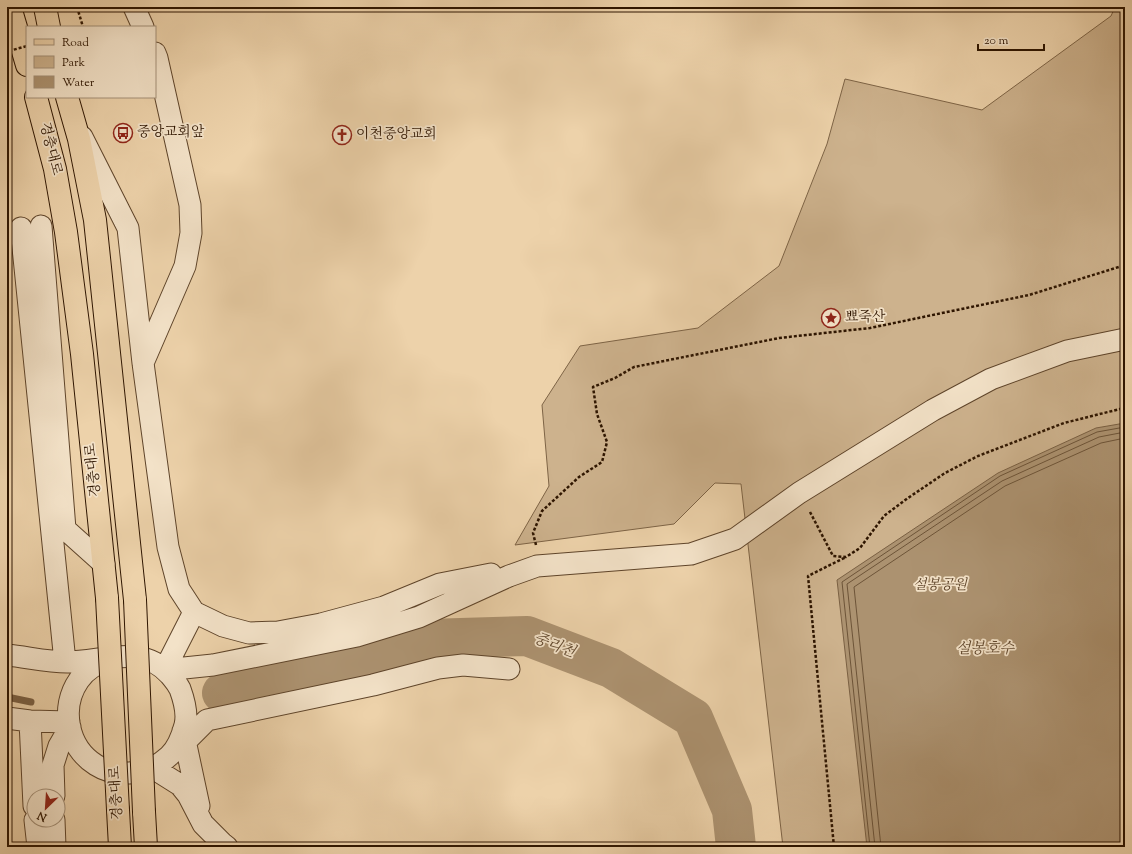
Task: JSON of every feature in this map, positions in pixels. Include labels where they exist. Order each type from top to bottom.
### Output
[{"type":"main road","points":[[10,7],[26,62]]},
{"type":"main road","points":[[45,7],[49,26]]},
{"type":"main road","name":"경충대로","points":[[36,98],[55,169],[65,223],[82,354],[107,598],[120,847]]},
{"type":"main road","name":"경충대로","points":[[67,98],[79,139],[95,220],[135,600],[146,847]]},
{"type":"street","points":[[134,7],[143,26]]},
{"type":"street","points":[[143,363],[185,266],[191,233],[190,205],[156,56]]},
{"type":"street","points":[[74,121],[128,228],[143,363],[168,547],[179,589],[194,612],[223,626],[249,633],[278,632],[321,624],[384,607],[440,584],[540,566],[691,554],[734,539],[799,493],[933,410],[991,379],[1067,351],[1125,339]]},
{"type":"street","points":[[23,230],[65,223]]},
{"type":"street","points":[[23,230],[65,529],[104,564]]},
{"type":"street","points":[[23,230],[65,662]]},
{"type":"street","points":[[165,669],[213,665],[357,636],[418,617],[508,576],[540,566]]},
{"type":"street","points":[[165,669],[194,612]]},
{"type":"street","points":[[7,655],[65,662],[129,655],[148,659],[165,669],[178,684],[185,702],[186,721],[184,736],[203,824]]},
{"type":"street","points":[[110,658],[93,666],[79,679],[70,697],[68,716],[71,735],[81,752],[96,765],[114,772],[134,773],[153,768],[169,756],[184,736],[207,720],[373,685],[438,668],[464,665],[509,669]]},
{"type":"street","points":[[7,718],[69,724]]},
{"type":"street","points":[[30,721],[33,788]]},
{"type":"street","points":[[54,788],[53,765],[59,746],[69,724]]},
{"type":"street","points":[[153,768],[180,784],[188,795],[203,824],[222,844],[227,847]]},
{"type":"street","points":[[36,828],[38,847]]},
{"type":"street","points":[[54,828],[55,847]]},
{"type":"path","points":[[77,7],[83,26]]},
{"type":"path","points":[[9,51],[26,46]]},
{"type":"path","points":[[540,566],[533,533],[542,511],[579,477],[602,462],[607,442],[597,414],[593,387],[615,378],[634,367],[779,338],[870,328],[1022,296],[1125,265]]},
{"type":"path","points":[[834,847],[808,576],[846,557],[860,548],[884,516],[945,473],[978,456],[1064,423],[1125,409]]},
{"type":"path","points":[[799,493],[833,556],[846,557]]},
{"type":"green space","name":"설봉공원","points":[[1115,7],[1125,7],[1125,847],[783,847],[741,484],[715,483],[674,524],[515,545],[549,486],[542,405],[580,346],[698,328],[779,266],[827,144],[845,79],[982,110],[1111,16]]},
{"type":"water","name":"설봉호수","points":[[1125,423],[1125,847],[867,847],[837,580],[998,473],[1096,428]]},
{"type":"waterway","name":"중리천","points":[[222,693],[427,639],[527,636],[611,668],[693,718],[732,810],[736,847]]},
{"type":"waterway","name":"중리천","points":[[7,697],[31,702]]},
{"type":"place","name":"중앙교회앞","points":[[123,133]]},
{"type":"place","name":"이천중앙교회","points":[[342,135]]},
{"type":"place","name":"뾰죽산","points":[[831,318]]}]
